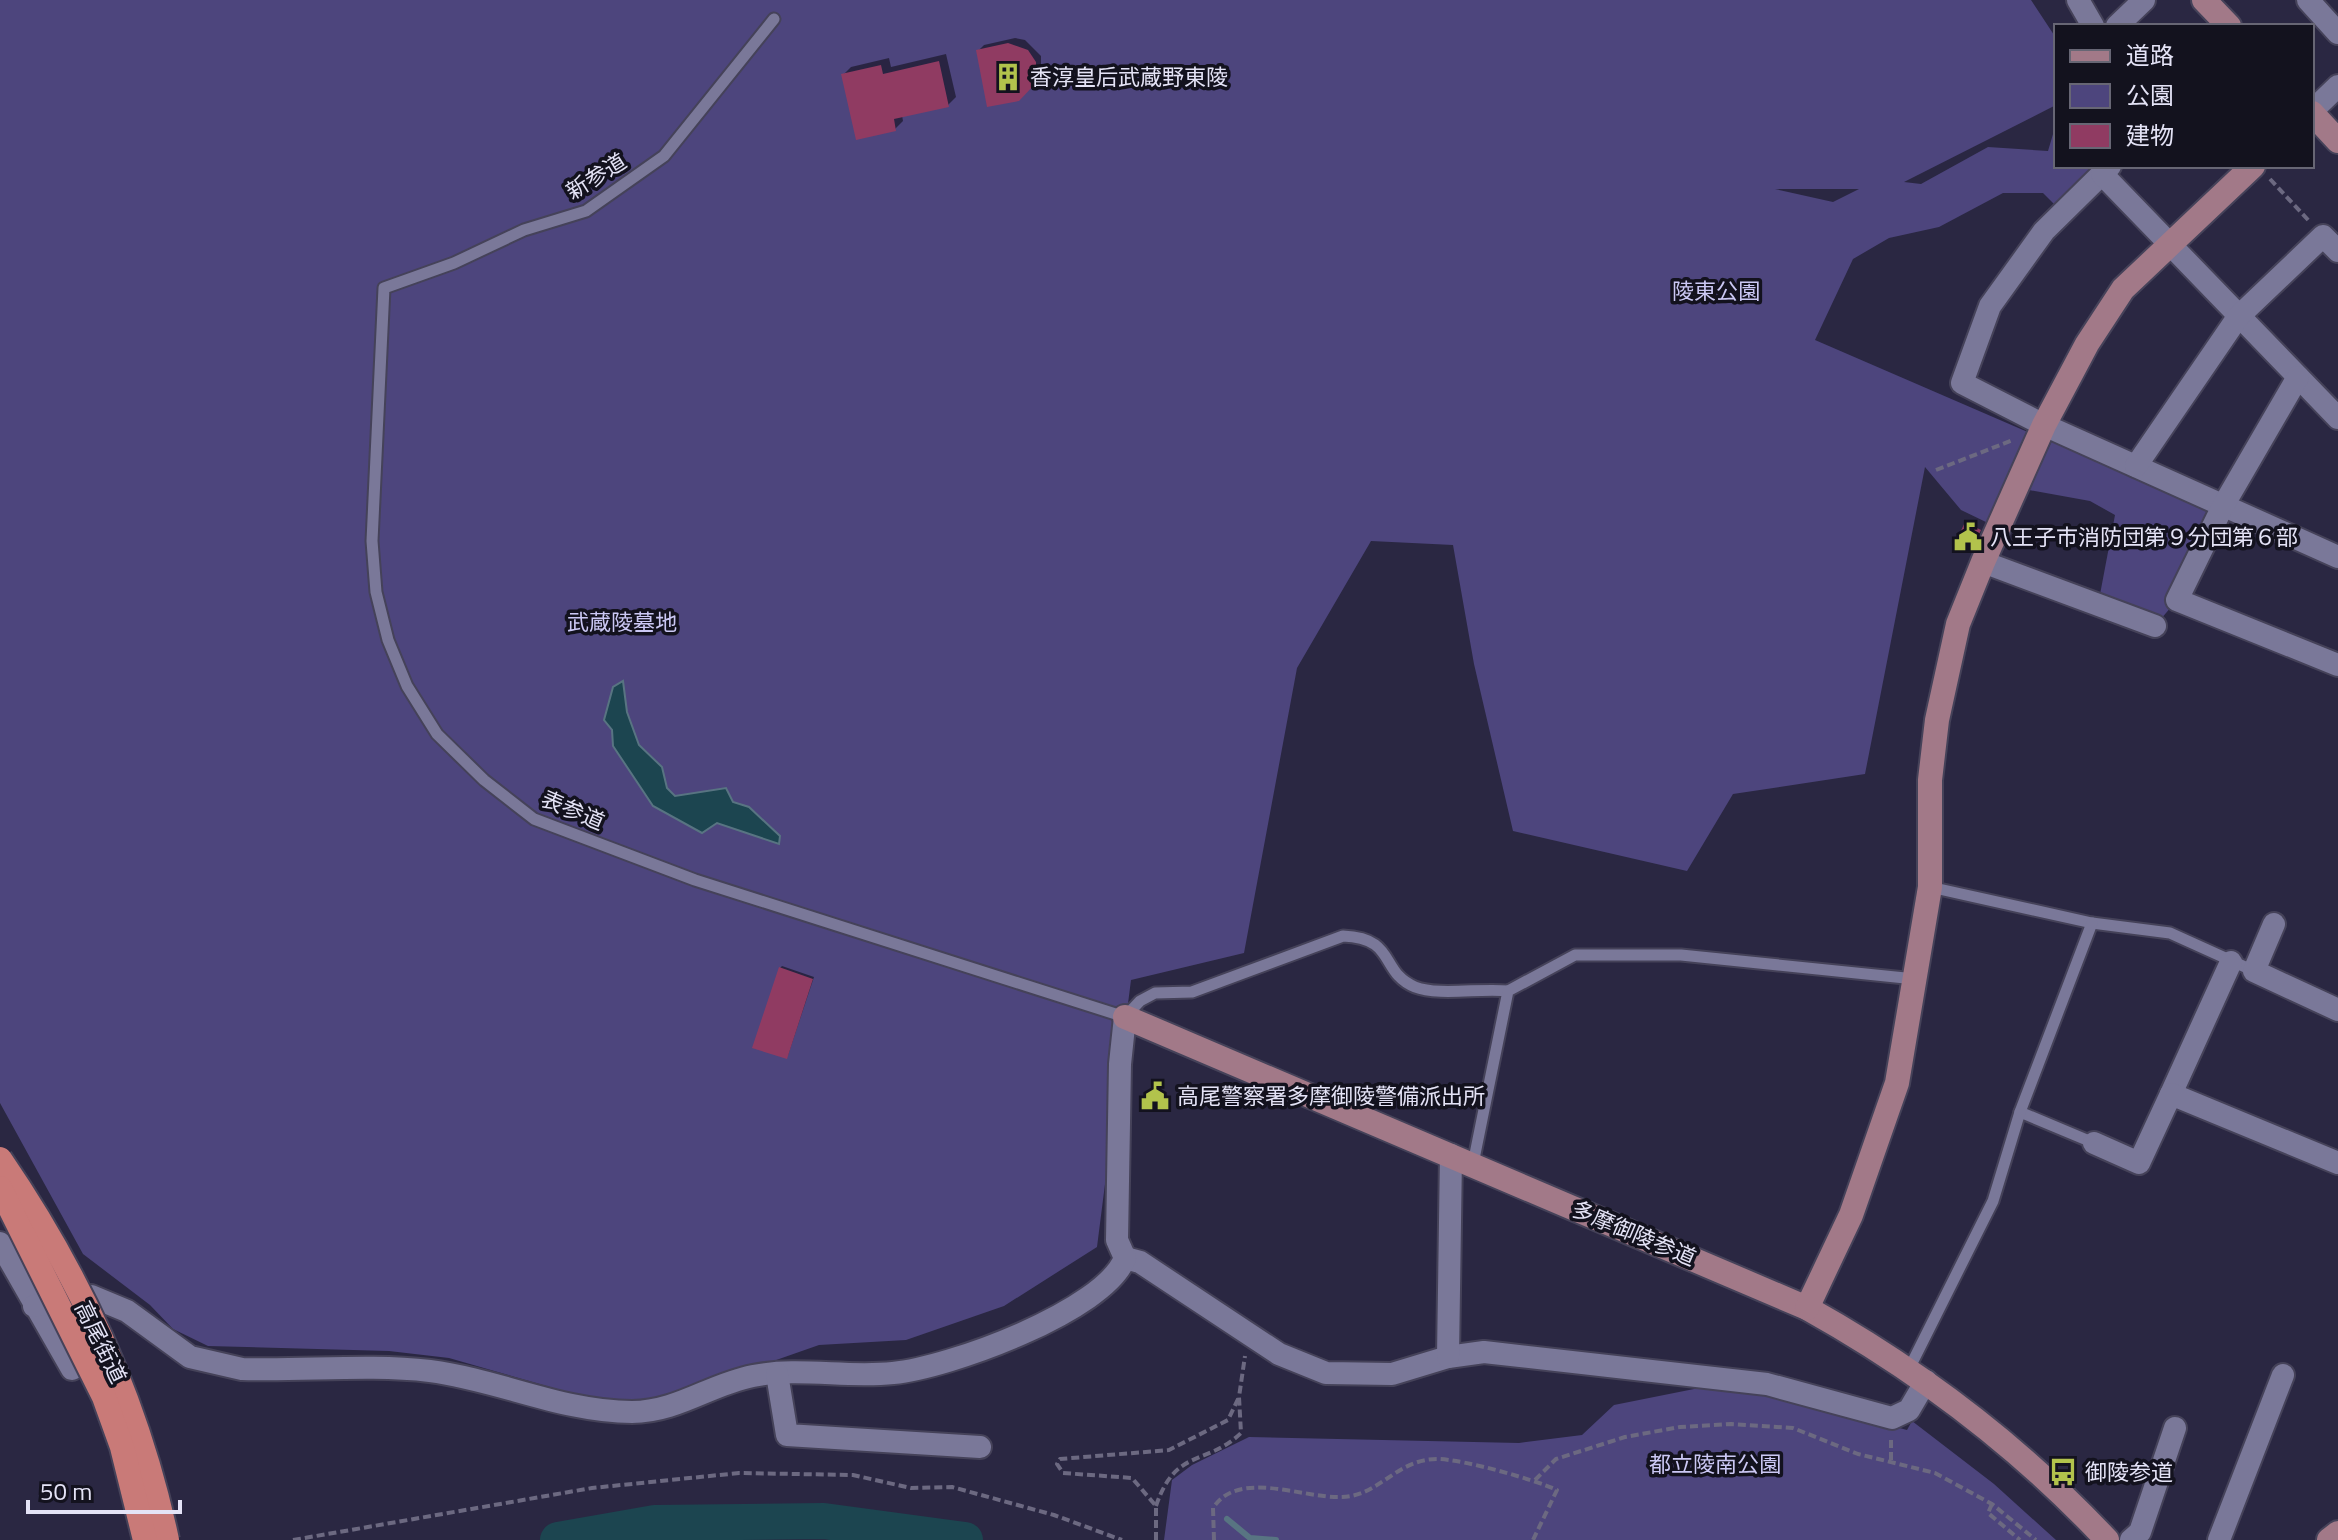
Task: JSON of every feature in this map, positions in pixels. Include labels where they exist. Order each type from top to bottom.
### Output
[{"type":"main road","name":"高尾街道","points":[[0,1159],[22,1191],[125,1388],[156,1489],[167,1540]]},
{"type":"main road","name":"高尾街道","points":[[0,1188],[104,1397],[122,1447],[145,1540]]},
{"type":"street","points":[[2078,0],[2092,24]]},
{"type":"street","points":[[2119,24],[2144,0]]},
{"type":"street","points":[[2204,0],[2227,24]]},
{"type":"street","points":[[2308,0],[2338,33]]},
{"type":"street","points":[[2314,110],[2338,86]]},
{"type":"street","points":[[2314,114],[2338,141]]},
{"type":"street","points":[[1807,1308],[1851,1215],[1893,1098],[1905,1050],[1930,887],[1930,780],[1937,720],[1958,624],[2044,425],[2087,344],[2123,289],[2251,168]]},
{"type":"street","points":[[2338,418],[2168,246],[2106,170],[2044,231],[1990,306],[1962,383],[2044,425],[2338,557]]},
{"type":"street","points":[[2136,466],[2238,317],[2330,243]]},
{"type":"street","points":[[2298,377],[2223,506],[2177,600],[2338,665]]},
{"type":"street","points":[[1983,562],[2155,626]]},
{"type":"street","points":[[2274,924],[2254,971],[2338,1010]]},
{"type":"street","points":[[2094,1143],[2139,1163],[2231,962]]},
{"type":"street","points":[[34,1306],[91,1296],[127,1311],[190,1357],[242,1369],[430,1371],[598,1411],[661,1409],[742,1379],[777,1374],[894,1373],[965,1357],[1018,1334],[1099,1290],[1120,1271],[1125,1258],[1117,1240],[1120,1064],[1117,1015]]},
{"type":"street","name":"多摩御陵参道","points":[[1117,1015],[1807,1308],[1918,1375],[1981,1420],[2028,1461],[2107,1540]]},
{"type":"street","points":[[2171,1094],[2338,1163]]},
{"type":"street","points":[[1448,1357],[1462,1160]]},
{"type":"street","points":[[0,1243],[72,1369]]},
{"type":"street","points":[[1125,1258],[1140,1262],[1250,1335],[1302,1364],[1340,1375],[1392,1374],[1448,1357],[1484,1352],[1767,1384],[1892,1418],[1909,1410],[1918,1375]]},
{"type":"street","points":[[777,1374],[787,1435],[980,1447]]},
{"type":"street","points":[[2219,1540],[2282,1375]]},
{"type":"street","points":[[2131,1540],[2140,1532],[2175,1428]]},
{"type":"street","points":[[2329,1540],[2338,1533]]},
{"type":"lane","name":"新参道","points":[[384,288],[454,263],[524,230],[586,211],[664,156],[774,19]]},
{"type":"lane","name":"表参道","points":[[384,288],[372,541],[376,592],[388,640],[407,686],[437,734],[484,780],[534,819],[695,880],[1117,1015]]},
{"type":"lane","points":[[1930,887],[2092,923],[2170,933],[2254,971]]},
{"type":"lane","points":[[1918,1375],[1993,1201],[2020,1112],[2092,923]]},
{"type":"lane","points":[[1117,1015],[1155,993],[1192,992],[1343,936],[1357,937],[1382,948],[1399,977],[1416,987],[1508,991],[1575,955],[1681,955],[1915,979]]},
{"type":"lane","points":[[1462,1160],[1508,991]]},
{"type":"lane","points":[[2020,1112],[2094,1143]]},
{"type":"path","points":[[2278,188],[2330,243]]},
{"type":"path","points":[[1936,470],[2017,438]]},
{"type":"path","points":[[1163,1540],[1156,1540],[1156,1506],[1164,1483],[1175,1469],[1241,1433],[1239,1397],[1250,1335]]},
{"type":"path","points":[[1156,1506],[1132,1478],[1063,1473],[1057,1464],[1060,1459],[1169,1450],[1228,1420],[1239,1397]]},
{"type":"path","points":[[1535,1480],[1556,1459],[1625,1437],[1680,1427],[1731,1424],[1793,1428],[1858,1454],[1935,1473],[1992,1504],[2036,1540]]},
{"type":"path","points":[[1214,1540],[1213,1508],[1222,1497],[1239,1489],[1350,1497],[1371,1489],[1401,1467],[1440,1459],[1535,1480],[1557,1490],[1533,1540]]},
{"type":"path","points":[[293,1540],[579,1490],[739,1473],[853,1475],[911,1488],[952,1487],[1054,1515],[1122,1540]]},
{"type":"path","points":[[1992,1504],[1988,1513],[2020,1540]]},
{"type":"green space","name":"武蔵陵墓地","points":[[0,0],[2031,0],[2054,35],[2054,106],[1904,182],[1921,184],[1988,147],[2048,151],[2054,131],[2054,168],[2108,168],[2063,213],[2043,193],[2003,193],[1939,227],[1889,238],[1853,259],[1815,340],[2030,433],[1988,523],[1961,510],[1925,467],[1865,774],[1733,794],[1687,871],[1513,831],[1474,664],[1453,545],[1371,541],[1297,668],[1244,953],[1131,980],[1097,1247],[1004,1306],[906,1340],[819,1345],[659,1401],[620,1407],[449,1358],[389,1351],[208,1346],[173,1329],[150,1305],[83,1254],[0,1103]],"holes":[[[1775,189],[1859,189],[1833,202]]]},
{"type":"green space","points":[[2057,430],[2223,506],[2177,600],[2155,626],[2098,605],[2115,515],[2090,501],[2029,490]]},
{"type":"green space","name":"都立陵南公園","points":[[1709,1386],[1769,1393],[1907,1430],[1912,1421],[1994,1484],[2056,1540],[1164,1540],[1172,1480],[1192,1465],[1249,1437],[1519,1443],[1582,1435],[1614,1405]]},
{"type":"water","points":[[623,681],[627,712],[639,745],[662,767],[667,788],[675,796],[726,788],[733,802],[749,807],[780,836],[779,844],[717,823],[702,833],[653,806],[613,746],[612,730],[604,720],[613,687]]},
{"type":"building","points":[[1008,43],[1028,50],[1036,62],[1036,83],[1019,101],[987,107],[976,50]]},
{"type":"building","points":[[939,61],[949,107],[894,119],[896,131],[856,140],[841,74],[881,65],[883,74]]},
{"type":"building","name":"八王子市消防団第９分団第６部","points":[[1965,522],[1981,530],[1971,551],[1955,544]]},
{"type":"building","points":[[779,967],[813,979],[787,1059],[752,1048]]},
{"type":"waterway","points":[[1227,1519],[1250,1538],[1276,1540]]},
{"type":"waterway","points":[[558,1540],[655,1523],[824,1521],[965,1540]]},
{"type":"place","name":"香淳皇后武蔵野東陵","points":[[1008,77]]},
{"type":"place","name":"八王子市消防団第９分団第６部","points":[[1968,537]]},
{"type":"place","name":"高尾警察署多摩御陵警備派出所","points":[[1155,1096]]},
{"type":"place","name":"御陵参道","points":[[2063,1472]]},
{"type":"park label","name":"陵東公園","points":[[1716,291]]}]
